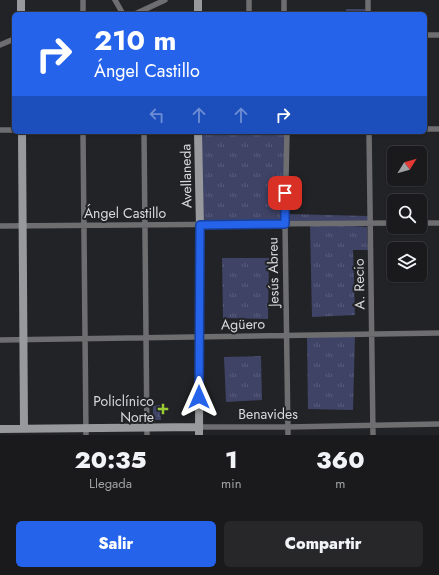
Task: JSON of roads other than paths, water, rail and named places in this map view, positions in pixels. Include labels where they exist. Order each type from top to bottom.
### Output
[{"type":"street","points":[[21,0],[21,12]]},
{"type":"street","points":[[83,0],[83,12]]},
{"type":"street","points":[[116,0],[122,12]]},
{"type":"street","points":[[142,12],[164,0]]},
{"type":"street","points":[[198,0],[198,12]]},
{"type":"street","points":[[249,0],[249,12]]},
{"type":"street","points":[[284,0],[284,12]]},
{"type":"street","points":[[368,0],[368,12]]},
{"type":"street","points":[[427,35],[439,35]]},
{"type":"street","points":[[0,45],[12,40]]},
{"type":"street","points":[[427,129],[439,129]]},
{"type":"street","points":[[0,130],[12,130]]},
{"type":"street","points":[[22,134],[24,226],[24,432]]},
{"type":"street","points":[[83,134],[86,431]]},
{"type":"street","points":[[144,134],[147,431]]},
{"type":"street","name":"Avellaneda","points":[[198,134],[200,225],[199,431]]},
{"type":"street","name":"Jesús Abreu","points":[[286,134],[285,224],[288,435]]},
{"type":"street","name":"A. Recio","points":[[369,134],[373,435]]},
{"type":"street","name":"Ángel Castillo","points":[[0,226],[387,223]]},
{"type":"street","points":[[427,223],[439,223]]},
{"type":"street","name":"Agüero","points":[[0,340],[439,333]]},
{"type":"street","name":"Benavides","points":[[0,429],[24,432],[199,431],[288,427],[439,424]]},
{"type":"place","name":"Policlínico Norte","points":[[163,409]]}]
